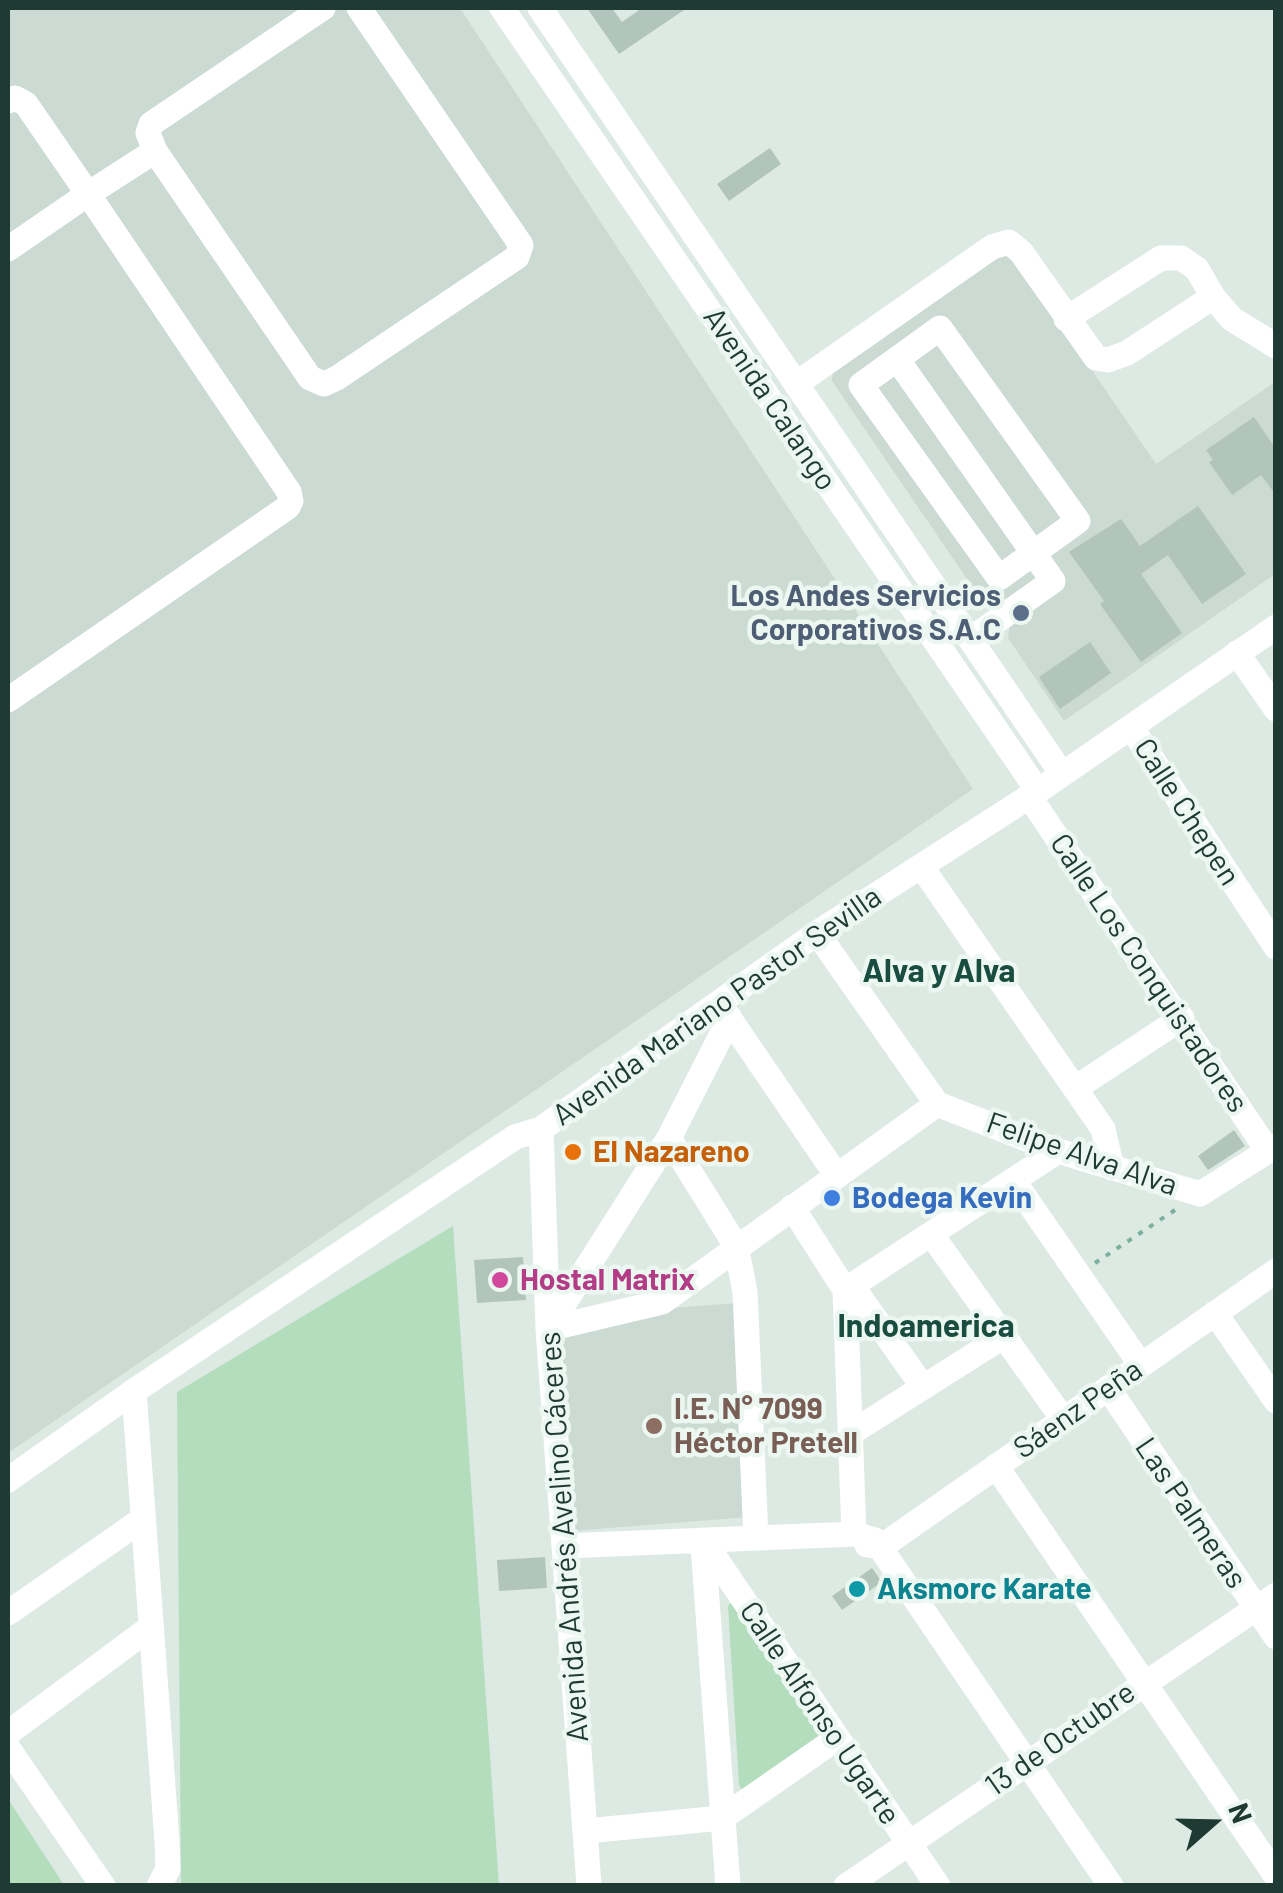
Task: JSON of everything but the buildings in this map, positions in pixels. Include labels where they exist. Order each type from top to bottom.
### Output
[{"type":"street","points":[[323,8],[151,124],[148,133],[154,151],[310,378],[324,384],[517,256],[521,245],[516,232],[359,8]]},
{"type":"street","name":"Avenida Calango","points":[[502,8],[1033,793]]},
{"type":"street","name":"Avenida Calango","points":[[540,8],[1062,774]]},
{"type":"street","points":[[8,101],[16,98],[26,104],[289,492],[291,501],[288,507],[8,700]]},
{"type":"street","points":[[8,249],[154,151]]},
{"type":"street","points":[[796,384],[992,247],[1009,242],[1021,252],[1096,358],[1108,360],[1126,353],[1213,297]]},
{"type":"street","points":[[1066,319],[1161,258],[1182,258],[1197,269],[1232,319],[1276,346]]},
{"type":"street","points":[[940,328],[1078,521],[1034,554],[999,578],[861,385],[940,328]]},
{"type":"street","points":[[896,360],[1053,581],[971,639]]},
{"type":"street","name":"Avenida Mariano Pastor Sevilla","points":[[8,1480],[134,1391],[515,1137],[540,1129],[724,1010],[817,933],[1062,774],[1276,627]]},
{"type":"street","points":[[1238,653],[1276,709]]},
{"type":"street","name":"Calle Chepen","points":[[1131,727],[1276,947]]},
{"type":"street","name":"Calle Los Conquistadores","points":[[1033,793],[1272,1148]]},
{"type":"street","points":[[921,866],[1103,1129],[1112,1168]]},
{"type":"street","points":[[548,1329],[662,1302],[937,1104],[817,933]]},
{"type":"street","points":[[548,1329],[669,1138],[724,1010]]},
{"type":"street","points":[[724,1010],[837,1176]]},
{"type":"street","points":[[1077,1088],[1182,1018]]},
{"type":"street","name":"Felipe Alva Alva","points":[[937,1104],[1058,1151],[1200,1194],[1272,1148]]},
{"type":"street","name":"Avenida Andrés Avelino Cáceres","points":[[540,1129],[548,1329],[589,1886]]},
{"type":"street","points":[[669,1138],[736,1246],[745,1292],[756,1538]]},
{"type":"street","points":[[849,1288],[1058,1151]]},
{"type":"street","points":[[1013,1180],[1141,1365]]},
{"type":"street","points":[[792,1207],[923,1387]]},
{"type":"street","points":[[931,1234],[1064,1420]]},
{"type":"street","name":"Sáenz Peña","points":[[881,1547],[1276,1271]]},
{"type":"street","points":[[849,1288],[854,1534]]},
{"type":"street","points":[[1215,1313],[1276,1402]]},
{"type":"street","points":[[851,1433],[1004,1336]]},
{"type":"street","name":"Las Palmeras","points":[[1108,1388],[1266,1602],[1276,1638]]},
{"type":"street","points":[[134,1391],[168,1869],[160,1886]]},
{"type":"street","points":[[996,1466],[1276,1876]]},
{"type":"street","points":[[8,1614],[143,1519]]},
{"type":"street","points":[[806,1536],[881,1547]]},
{"type":"street","points":[[564,1546],[870,1536],[1112,1886]]},
{"type":"street","points":[[702,1540],[728,1886]]},
{"type":"street","name":"Calle Alfonso Ugarte","points":[[702,1540],[938,1886]]},
{"type":"street","name":"13 de Octubre","points":[[846,1886],[1266,1602]]},
{"type":"street","points":[[8,1733],[152,1627]]},
{"type":"street","points":[[586,1831],[722,1818],[836,1739]]},
{"type":"street","points":[[8,1748],[103,1886]]},
{"type":"path","points":[[1078,1274],[1200,1194]]},
{"type":"shaded area","points":[[8,8],[460,8],[973,789],[8,1453]]},
{"type":"shaded area","points":[[1010,250],[1156,464],[1275,382],[1275,574],[1064,721],[1008,638],[1010,622],[996,605],[984,604],[832,381],[833,367]]},
{"type":"shaded area","name":"I.E. N° 7099 Héctor Pretell","points":[[738,1303],[749,1517],[571,1531],[557,1334],[671,1308]]},
{"type":"green space","points":[[453,1226],[499,1885],[181,1885],[177,1392]]},
{"type":"green space","points":[[732,1602],[823,1734],[742,1790],[728,1606]]},
{"type":"green space","points":[[8,1799],[64,1885],[8,1885]]},
{"type":"place","name":"Los Andes Servicios Corporativos S.A.C","points":[[1021,613]]},
{"type":"place","name":"El Nazareno","points":[[573,1152]]},
{"type":"place","name":"Bodega Kevin","points":[[832,1198]]},
{"type":"place","name":"Hostal Matrix","points":[[500,1280]]},
{"type":"place","name":"I.E. N° 7099 Héctor Pretell","points":[[654,1426]]},
{"type":"place","name":"Aksmorc Karate","points":[[857,1589]]},
{"type":"district","name":"Alva y Alva","points":[[939,971]]},
{"type":"district","name":"Indoamerica","points":[[926,1326]]}]
